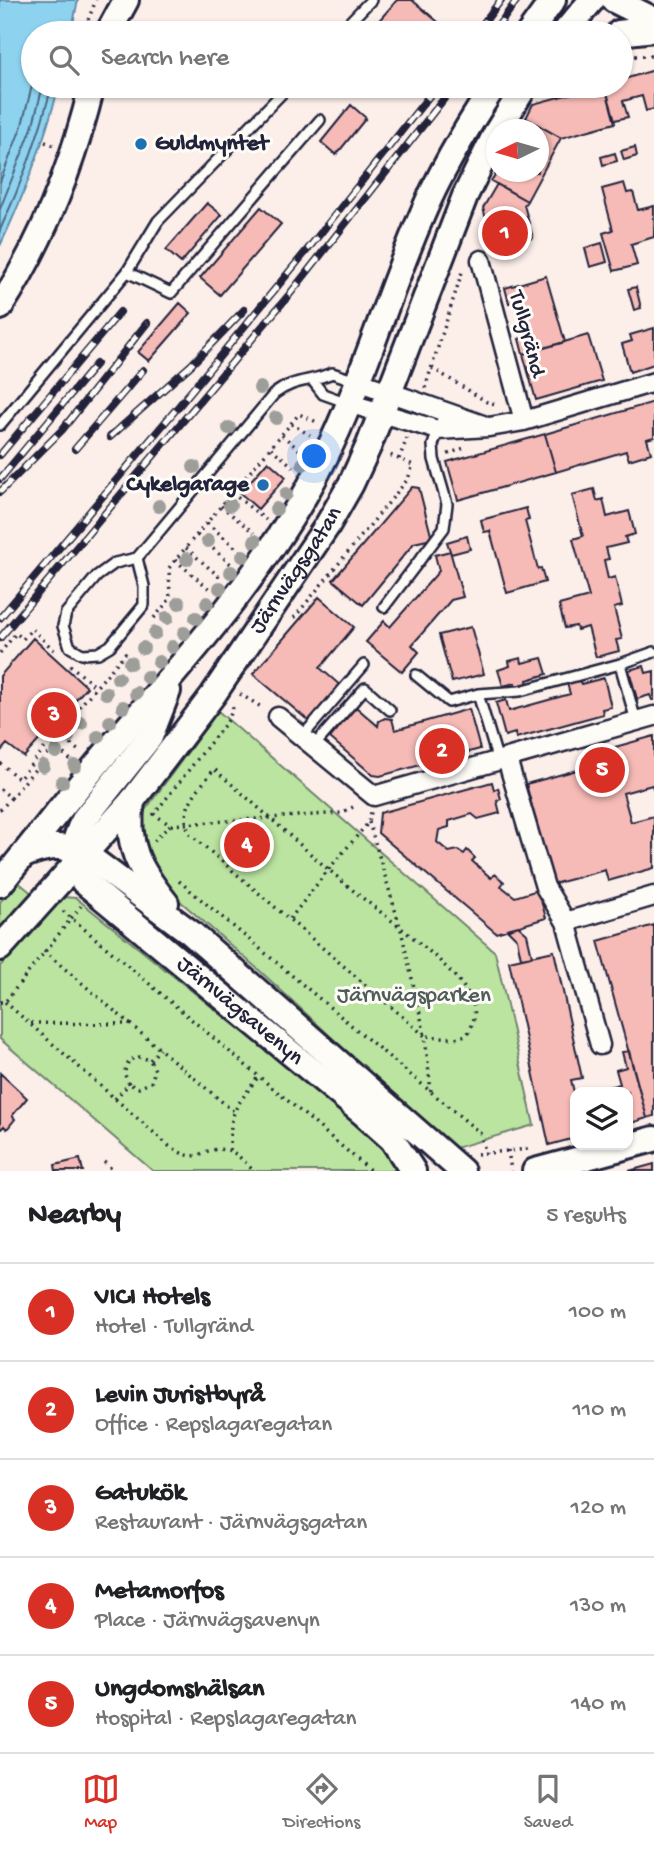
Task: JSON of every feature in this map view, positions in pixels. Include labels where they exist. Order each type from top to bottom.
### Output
[{"type":"main road","points":[[115,21],[126,0]]},
{"type":"main road","points":[[538,21],[553,0]]},
{"type":"main road","points":[[574,21],[592,0]]},
{"type":"main road","points":[[614,0],[654,20]]},
{"type":"main road","points":[[633,31],[654,29]]},
{"type":"main road","points":[[0,307],[28,262],[46,221],[75,147],[89,98]]},
{"type":"main road","name":"Järnvägsgatan","points":[[0,884],[132,722],[175,674],[240,591],[305,495],[353,392],[422,214],[447,163],[487,98]]},
{"type":"main road","name":"Järnvägsgatan","points":[[504,119],[518,98]]},
{"type":"main road","name":"Järnvägsgatan","points":[[0,948],[78,856],[132,800],[213,695],[298,572],[351,484],[464,196],[486,153]]},
{"type":"main road","name":"Järnvägsgatan","points":[[78,856],[75,838],[85,818],[150,737],[175,674]]},
{"type":"main road","name":"Järnvägsavenyn","points":[[132,800],[129,819],[133,851],[154,889],[191,933]]},
{"type":"main road","points":[[24,855],[42,847],[57,846],[78,856]]},
{"type":"main road","name":"Järnvägsavenyn","points":[[78,856],[79,876],[364,1114],[392,1139],[413,1171]]},
{"type":"main road","name":"Järnvägsavenyn","points":[[78,856],[191,933],[462,1171]]},
{"type":"main road","points":[[534,1171],[654,1139]]},
{"type":"street","name":"Tullgränd","points":[[473,261],[524,421]]},
{"type":"street","points":[[353,392],[385,403],[412,423],[438,430],[489,427],[524,421],[654,382]]},
{"type":"street","points":[[385,403],[420,402],[489,427]]},
{"type":"street","points":[[278,717],[374,796],[654,716]]},
{"type":"street","points":[[503,760],[545,887],[566,922],[600,1045]]},
{"type":"street","points":[[566,922],[654,896]]},
{"type":"lane","points":[[352,21],[372,0]]},
{"type":"lane","points":[[0,425],[127,272],[158,221],[277,98]]},
{"type":"lane","points":[[127,272],[171,293],[320,120]]},
{"type":"lane","points":[[137,558],[144,586],[144,605],[110,646],[98,653],[82,654],[71,647],[63,626],[66,613],[97,576],[115,563],[137,558],[274,394],[295,381],[313,381],[331,373],[353,392]]},
{"type":"lane","points":[[313,381],[323,394],[353,392]]},
{"type":"lane","points":[[384,607],[444,528],[447,504],[434,459],[433,445],[445,411]]},
{"type":"lane","points":[[416,675],[449,702],[478,694],[520,691],[654,652]]},
{"type":"lane","points":[[620,664],[636,721]]},
{"type":"lane","points":[[307,742],[364,665]]},
{"type":"lane","points":[[307,742],[365,688],[390,710]]},
{"type":"lane","points":[[478,694],[503,760]]},
{"type":"path","points":[[88,21],[96,0]]},
{"type":"path","points":[[633,56],[654,56]]},
{"type":"path","points":[[48,156],[56,133]]},
{"type":"path","points":[[45,142],[53,145]]},
{"type":"path","points":[[420,402],[450,314],[473,261]]},
{"type":"path","points":[[432,368],[487,402],[511,408],[524,421]]},
{"type":"path","points":[[260,529],[212,591],[174,562],[299,414]]},
{"type":"path","points":[[292,478],[319,423]]},
{"type":"path","points":[[412,423],[399,459],[413,465],[473,445],[489,427]]},
{"type":"path","points":[[291,424],[313,436]]},
{"type":"path","points":[[282,435],[305,454]]},
{"type":"path","points":[[271,448],[297,469]]},
{"type":"path","points":[[293,619],[408,479],[413,465]]},
{"type":"path","points":[[232,493],[265,522],[271,512]]},
{"type":"path","points":[[221,506],[256,534]]},
{"type":"path","points":[[207,523],[242,553]]},
{"type":"path","points":[[197,536],[232,565]]},
{"type":"path","points":[[186,548],[222,579]]},
{"type":"path","points":[[0,653],[16,633]]},
{"type":"path","points":[[239,693],[278,717]]},
{"type":"path","points":[[234,706],[229,719],[154,814],[170,825],[341,813],[374,796]]},
{"type":"path","points":[[0,763],[19,779],[50,742],[78,767]]},
{"type":"path","points":[[83,754],[88,747]]},
{"type":"path","points":[[214,769],[272,818],[328,870],[439,961],[468,994],[474,1006],[475,1023],[467,1035],[455,1038],[425,1036],[190,834],[185,824],[186,808],[214,769]]},
{"type":"path","points":[[374,796],[369,822],[401,930],[425,1036],[431,1092]]},
{"type":"path","points":[[0,810],[10,799]]},
{"type":"path","points":[[289,920],[369,822]]},
{"type":"path","points":[[133,851],[151,845],[170,825]]},
{"type":"path","points":[[169,873],[480,1133],[486,1154],[508,1150],[511,1171]]},
{"type":"path","points":[[94,890],[2,1002],[169,1146],[186,1157],[211,1150],[230,1150],[254,1171]]},
{"type":"path","points":[[72,917],[371,1171]]},
{"type":"path","points":[[44,951],[233,1111]]},
{"type":"path","points":[[29,1023],[130,1024]]},
{"type":"path","points":[[150,1060],[160,1049]]},
{"type":"path","points":[[140,1057],[150,1060],[155,1070],[151,1082],[139,1088],[129,1083],[124,1073],[129,1060],[140,1057]]},
{"type":"path","points":[[230,1150],[230,1119],[233,1111],[258,1077]]},
{"type":"path","points":[[115,1099],[129,1083]]},
{"type":"path","points":[[104,1162],[114,1171]]},
{"type":"green space","name":"Järnvägsparken","points":[[218,711],[495,952],[534,1125],[452,1149],[260,971],[172,894],[151,861],[143,841],[143,813]]},
{"type":"green space","points":[[17,881],[34,895],[0,933],[0,902]]},
{"type":"green space","points":[[63,897],[76,898],[364,1129],[387,1153],[396,1169],[153,1171],[0,1039],[0,966]]},
{"type":"water","points":[[0,0],[78,0],[74,21],[21,21],[21,98],[55,98],[33,167],[0,246]]},
{"type":"building","points":[[397,0],[412,0],[437,21],[379,21]]},
{"type":"building","points":[[654,70],[654,109],[646,111],[642,96],[623,101],[628,117],[615,120],[609,98],[633,98],[633,76]]},
{"type":"building","points":[[555,98],[608,98],[615,123],[561,138],[549,131],[549,119],[526,118],[533,104]]},
{"type":"building","points":[[351,105],[366,118],[336,155],[321,142]]},
{"type":"building","points":[[549,131],[561,138],[549,160]]},
{"type":"building","points":[[635,147],[637,156],[624,160],[621,151]]},
{"type":"building","points":[[615,153],[617,161],[603,165],[601,157]]},
{"type":"building","points":[[493,182],[537,182],[527,201]]},
{"type":"building","points":[[624,183],[627,193],[633,192],[638,210],[654,206],[654,237],[631,244],[637,265],[614,271],[603,233],[613,230],[602,189]]},
{"type":"building","points":[[497,184],[527,201],[524,205],[533,238],[494,248],[483,208]]},
{"type":"building","points":[[207,203],[222,215],[181,263],[166,250]]},
{"type":"building","points":[[261,207],[281,224],[220,295],[200,278]]},
{"type":"building","points":[[602,243],[607,262],[590,267],[585,248]]},
{"type":"building","points":[[546,276],[565,342],[523,354],[519,339],[525,337],[514,302],[509,303],[505,288]]},
{"type":"building","points":[[636,287],[641,308],[634,310],[628,289]]},
{"type":"building","points":[[180,303],[191,313],[149,361],[138,352]]},
{"type":"building","points":[[654,328],[654,364],[630,372],[622,344],[632,341],[630,335]]},
{"type":"building","points":[[588,335],[602,381],[536,400],[523,354]]},
{"type":"building","points":[[654,402],[654,437],[647,439],[651,453],[629,460],[626,451],[556,472],[545,434]]},
{"type":"building","points":[[545,434],[556,472],[458,500],[447,462]]},
{"type":"building","name":"Cykelgarage","points":[[268,461],[286,477],[258,509],[240,493]]},
{"type":"building","points":[[412,487],[419,488],[432,539],[414,543],[363,605],[333,580]]},
{"type":"building","points":[[594,489],[597,501],[603,499],[607,517],[629,511],[635,534],[625,537],[627,543],[606,548],[609,559],[604,560],[608,579],[615,577],[622,606],[614,608],[622,639],[616,640],[619,651],[596,657],[588,627],[577,630],[576,626],[565,628],[559,605],[589,597],[573,539],[583,536],[572,495]]},
{"type":"building","points":[[526,508],[529,520],[525,521],[538,569],[541,568],[545,582],[507,593],[490,531],[484,532],[481,520]]},
{"type":"building","points":[[467,536],[470,549],[451,554],[447,542]]},
{"type":"building","points":[[450,551],[463,597],[451,600],[412,645],[419,652],[402,672],[366,642],[384,621],[390,627],[439,571],[435,555]]},
{"type":"building","points":[[319,597],[354,627],[320,668],[341,686],[310,722],[253,674]]},
{"type":"building","points":[[471,627],[484,674],[452,682],[439,635]]},
{"type":"building","points":[[33,638],[87,687],[24,757],[7,744],[0,752],[0,676]]},
{"type":"building","points":[[521,658],[522,663],[542,658],[547,674],[527,680],[528,685],[516,688],[515,683],[503,686],[498,670],[510,666],[509,661]]},
{"type":"building","points":[[644,666],[646,673],[654,671],[654,700],[650,695],[637,699],[629,670]]},
{"type":"building","points":[[604,678],[611,707],[602,709],[603,714],[516,738],[515,733],[505,736],[496,703],[506,700],[509,711],[570,694],[567,683],[579,680],[581,684]]},
{"type":"building","points":[[356,707],[378,726],[379,721],[385,718],[392,719],[395,730],[469,709],[480,749],[380,776],[373,775],[330,738]]},
{"type":"building","points":[[654,736],[654,791],[652,785],[623,793],[631,822],[654,816],[654,868],[608,881],[605,870],[553,884],[526,784],[588,767],[586,761],[609,754],[608,749]]},
{"type":"building","points":[[492,782],[494,790],[498,788],[501,799],[497,801],[500,813],[478,819],[472,814],[449,821],[449,827],[439,830],[437,842],[449,852],[458,850],[464,854],[467,850],[475,858],[472,861],[491,878],[495,874],[504,882],[501,886],[515,897],[538,890],[546,918],[496,933],[378,833],[380,813]]},
{"type":"building","points":[[654,925],[654,1116],[647,1118],[598,941]]},
{"type":"building","points":[[518,926],[527,934],[532,956],[521,958],[517,939],[507,929]]},
{"type":"building","points":[[554,951],[582,1078],[571,1080],[570,1139],[549,1145],[509,961]]},
{"type":"building","points":[[629,1051],[647,1118],[633,1122],[633,1087],[608,1087],[620,1084],[616,1070],[626,1067],[622,1052]]},
{"type":"building","points":[[0,1073],[27,1098],[12,1116],[15,1119],[7,1129],[4,1126],[0,1130]]},
{"type":"building","points":[[80,1159],[83,1171],[56,1171],[55,1165]]},
{"type":"building","points":[[654,1164],[654,1171],[629,1171]]},
{"type":"railway","points":[[485,21],[501,0]]},
{"type":"railway","points":[[502,21],[517,0]]},
{"type":"railway","points":[[0,618],[308,249],[428,98]]},
{"type":"railway","points":[[0,638],[289,295],[445,98]]},
{"type":"railway","points":[[110,437],[191,365],[244,310]]},
{"type":"railway","points":[[0,455],[120,312]]},
{"type":"railway","points":[[0,492],[62,430],[147,323]]},
{"type":"railway","points":[[0,479],[96,364]]},
{"type":"railway","points":[[75,449],[143,370]]},
{"type":"place","name":"Guldmyntet","points":[[141,144]]},
{"type":"place","name":"VICI Hotels","points":[[505,233]]},
{"type":"place","name":"Cykelgarage","points":[[263,485]]},
{"type":"place","name":"Gatukök","points":[[54,715]]},
{"type":"place","name":"Levin Juristbyrå","points":[[442,751]]},
{"type":"place","name":"Ungdomshälsan","points":[[602,770]]},
{"type":"place","name":"Metamorfos","points":[[247,845]]}]
